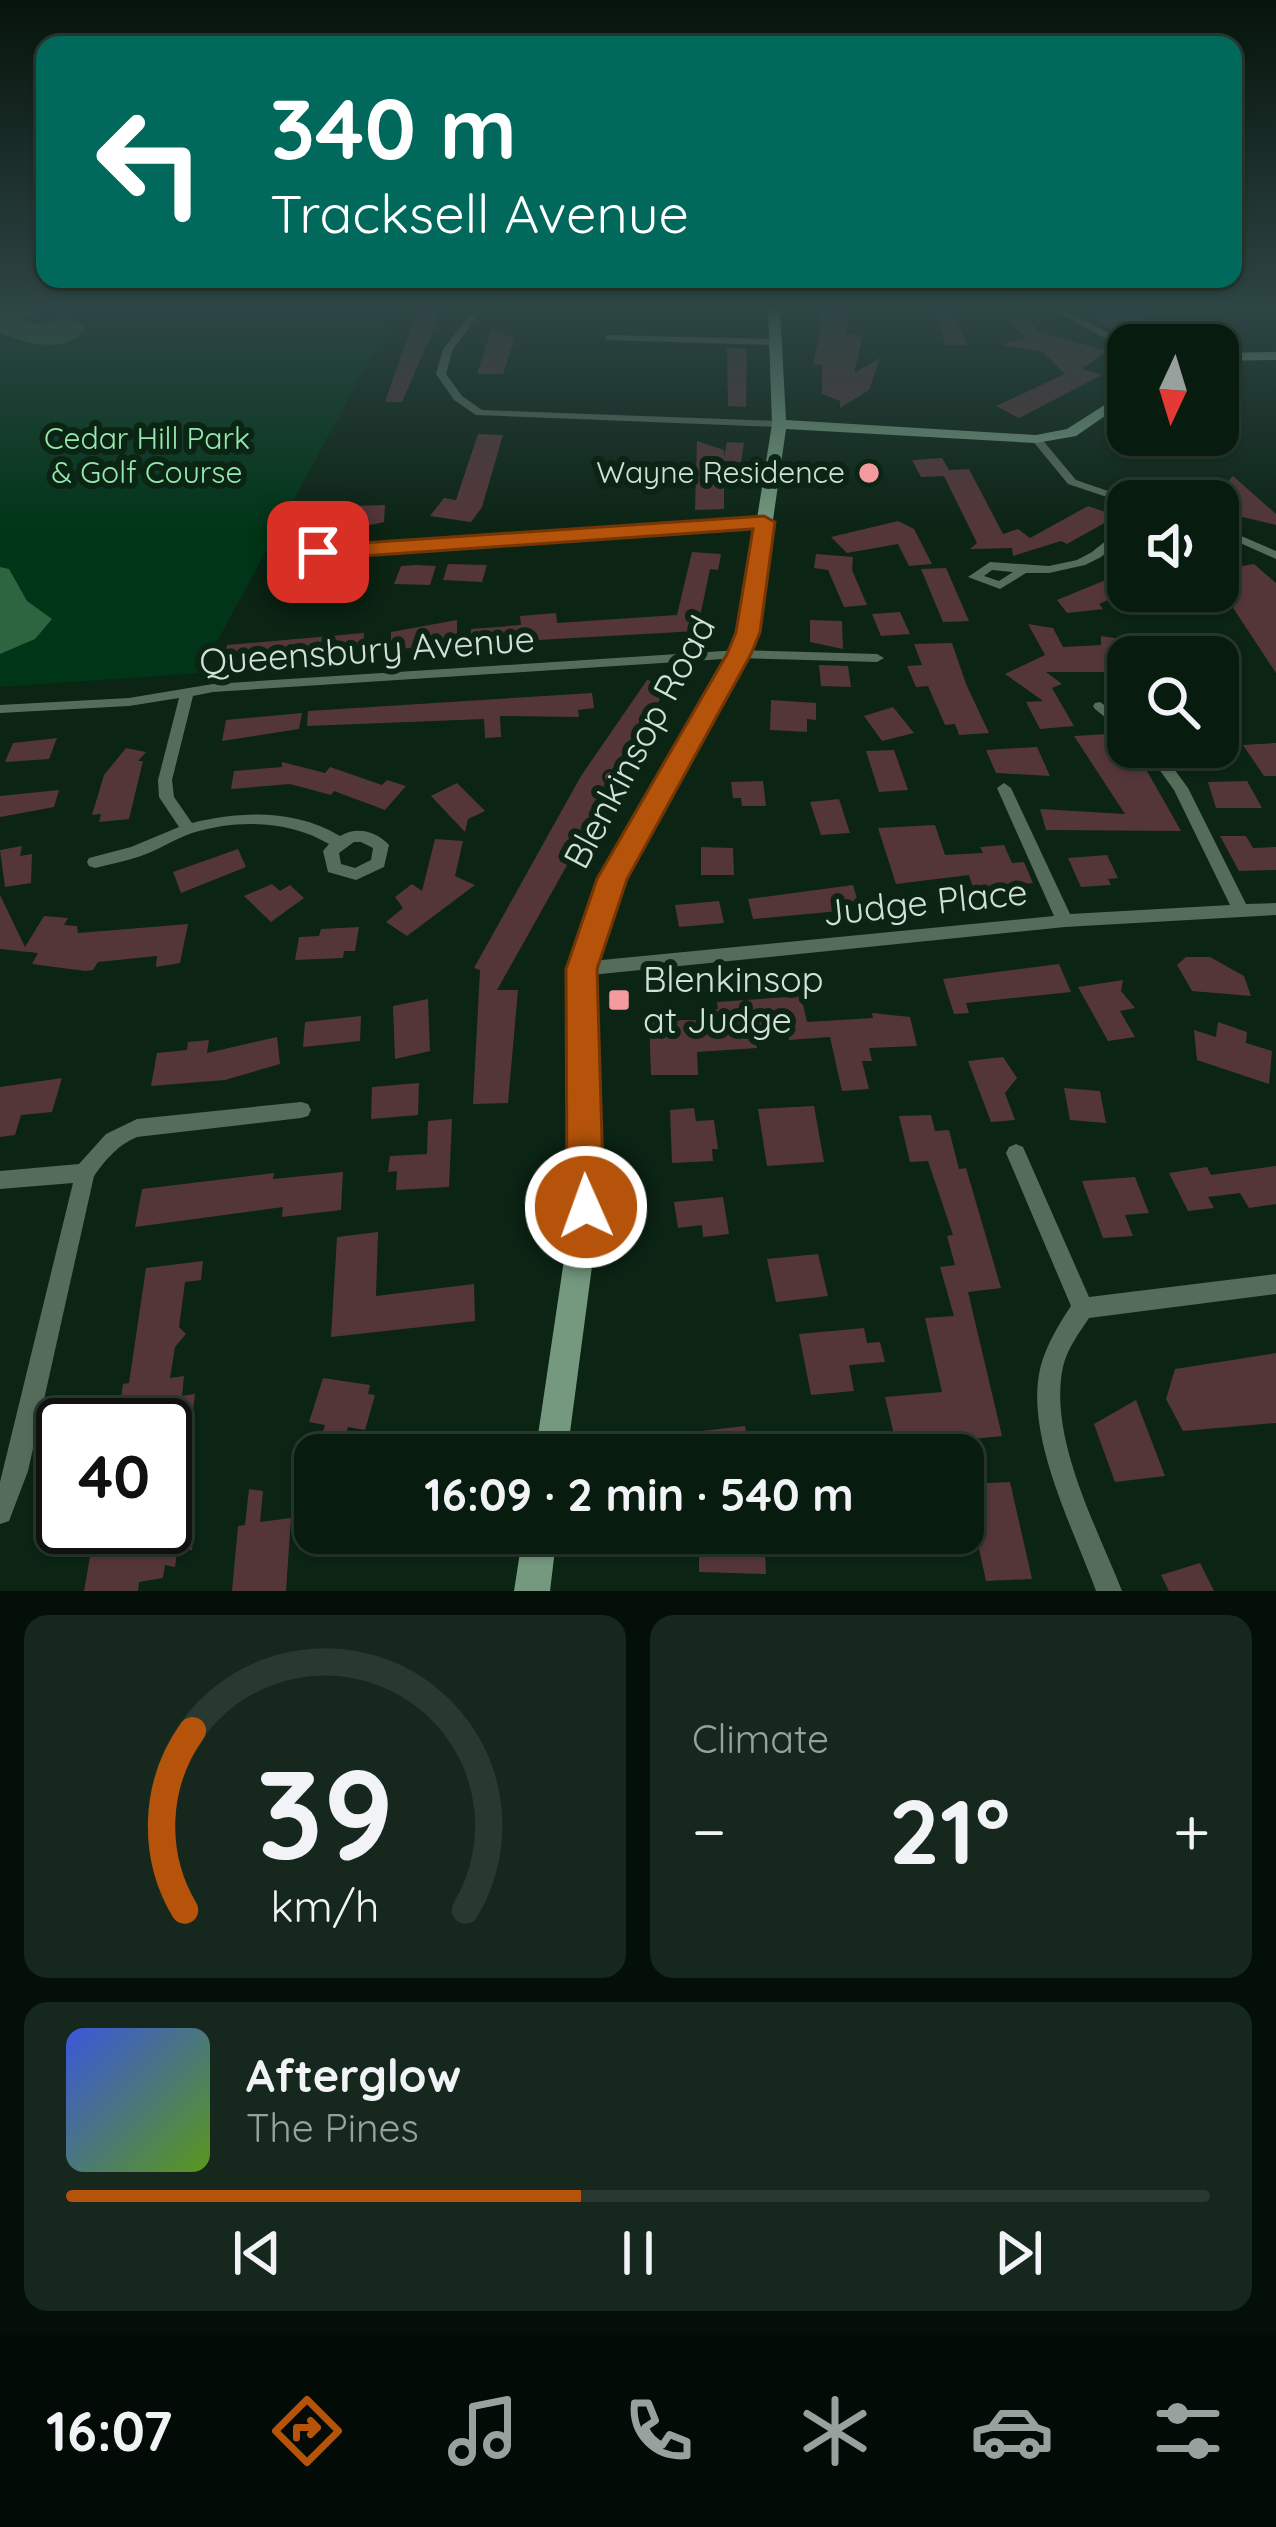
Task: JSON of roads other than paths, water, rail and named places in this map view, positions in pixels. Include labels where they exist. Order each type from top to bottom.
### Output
[{"type":"street","points":[[448,383],[458,398],[480,413],[1036,439],[1071,433],[1107,408]]},
{"type":"street","name":"Blenkinsop Road","points":[[554,1434],[586,1207],[581,969],[612,879],[748,632],[778,424],[777,383]]},
{"type":"street","points":[[1036,439],[1072,482],[1107,493]]},
{"type":"street","points":[[282,554],[764,522]]},
{"type":"street","points":[[1239,538],[1276,555]]},
{"type":"street","points":[[1020,573],[1085,564],[1107,550]]},
{"type":"street","name":"Queensbury Avenue","points":[[0,709],[739,654],[877,658]]},
{"type":"street","points":[[188,693],[165,780],[166,797],[188,829]]},
{"type":"street","points":[[1100,706],[1107,712]]},
{"type":"street","points":[[1166,768],[1181,788],[1241,912]]},
{"type":"street","points":[[1004,788],[1066,921]]},
{"type":"street","points":[[95,862],[135,852],[188,829],[270,818],[323,832],[339,843]]},
{"type":"street","name":"Judge Place","points":[[581,969],[1066,921],[1276,909]]},
{"type":"street","points":[[0,1512],[16,1471],[86,1173],[100,1149],[118,1134],[137,1128],[302,1110]]},
{"type":"street","points":[[1016,1153],[1083,1308]]},
{"type":"street","points":[[0,1180],[86,1173]]},
{"type":"street","points":[[1083,1308],[1276,1284]]},
{"type":"street","points":[[1083,1308],[1051,1367],[1048,1391],[1068,1475],[1109,1591]]},
{"type":"street","points":[[532,1591],[537,1554]]},
{"type":"place","name":"Wayne Residence","points":[[869,473]]},
{"type":"place","name":"Blenkinsop at Judge","points":[[619,1000]]},
{"type":"park label","name":"Cedar Hill Park & Golf Course","points":[[147,456]]}]
